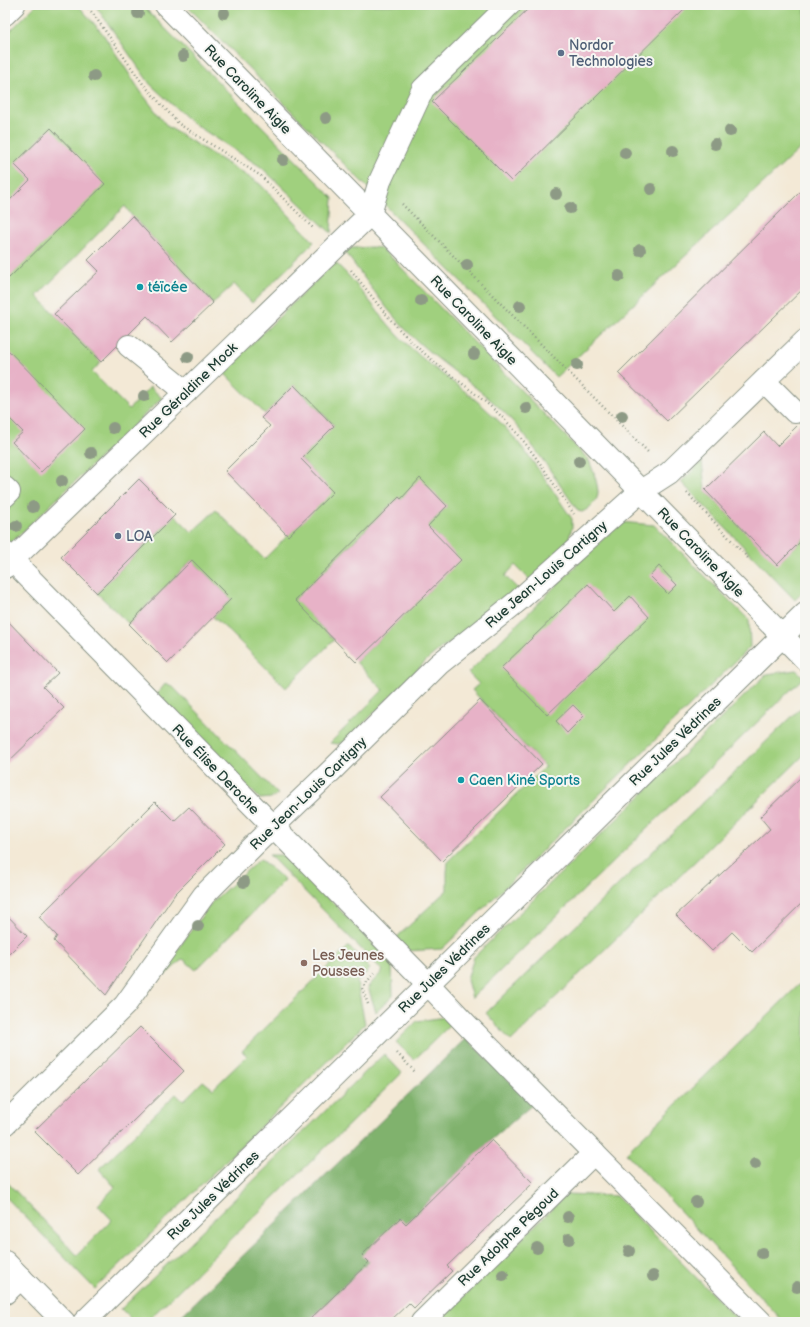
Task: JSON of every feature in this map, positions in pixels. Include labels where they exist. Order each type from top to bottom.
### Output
[{"type":"street","points":[[5,14],[14,5]]},
{"type":"street","name":"Rue Caroline Aigle","points":[[166,5],[805,660]]},
{"type":"street","points":[[370,214],[380,181],[424,89],[509,5]]},
{"type":"street","name":"Rue Géraldine Mock","points":[[7,560],[186,392],[370,214]]},
{"type":"street","name":"Rue Jean-Louis Cartigny","points":[[5,1124],[125,1005],[204,895],[273,827],[440,664],[519,600],[641,491],[669,473],[805,341]]},
{"type":"street","points":[[129,346],[186,392]]},
{"type":"street","points":[[764,380],[796,412]]},
{"type":"street","points":[[5,488],[9,492],[5,496]]},
{"type":"street","name":"Rue Élise Deroche","points":[[7,560],[428,984]]},
{"type":"street","name":"Rue Jules Védrines","points":[[84,1322],[805,614]]},
{"type":"street","points":[[428,984],[761,1322]]},
{"type":"street","name":"Rue Adolphe Pégoud","points":[[422,1322],[594,1153]]},
{"type":"street","points":[[5,1262],[64,1322]]},
{"type":"street","points":[[5,1293],[21,1278]]},
{"type":"path","points":[[380,181],[669,473],[749,559]]},
{"type":"path","points":[[376,971],[362,988],[378,1034],[416,1073]]},
{"type":"green space","points":[[36,5],[78,5],[103,34],[141,92],[167,126],[260,184],[314,242],[252,303],[234,284],[213,303],[132,216],[125,206],[37,296],[101,362],[92,372],[129,409],[150,387],[162,398],[11,543],[5,538],[5,36]]},
{"type":"green space","points":[[95,5],[142,5],[333,198],[331,233],[261,167],[191,122],[150,84]]},
{"type":"green space","points":[[186,5],[805,5],[805,144],[556,377]]},
{"type":"green space","points":[[351,248],[380,248],[389,255],[588,459],[597,485],[598,493],[595,502],[590,507],[582,512],[578,511],[535,449],[506,414],[496,404],[417,341],[397,320],[345,252]]},
{"type":"green space","points":[[335,262],[355,283],[401,338],[429,364],[477,401],[511,434],[543,475],[572,519],[572,527],[568,542],[530,580],[515,565],[505,576],[519,590],[474,628],[441,648],[429,658],[345,742],[338,744],[330,743],[383,690],[356,662],[460,560],[428,526],[447,506],[420,479],[401,499],[399,497],[295,599],[334,640],[286,688],[213,617],[231,599],[192,560],[129,624],[97,593],[175,515],[192,532],[216,510],[264,559],[332,492],[301,459],[334,425],[294,385],[265,414],[223,372]]},
{"type":"green space","points":[[702,461],[705,490],[777,564],[805,537],[805,590],[795,600],[681,482]]},
{"type":"green space","points":[[620,522],[654,525],[749,620],[750,647],[442,949],[406,951],[396,938],[447,890],[448,861],[545,767],[472,690],[479,684],[468,673]]},
{"type":"green space","points":[[796,670],[804,677],[472,998],[467,980],[474,957],[767,674]]},
{"type":"green space","points":[[166,683],[173,687],[278,794],[271,798],[260,799],[157,694]]},
{"type":"green space","points":[[805,704],[805,754],[511,1041],[486,1013]]},
{"type":"green space","points":[[269,855],[287,855],[392,964],[393,996],[376,1012],[368,987],[383,971]]},
{"type":"green space","points":[[260,859],[285,880],[196,970],[183,959],[165,975],[161,972],[212,902]]},
{"type":"green space","points":[[349,946],[370,969],[357,982],[365,1024],[95,1289],[5,1196],[5,1180],[77,1255],[112,1220],[98,1205],[115,1187],[99,1169],[176,1094],[183,1101],[203,1081],[213,1089],[247,1056],[242,1051]]},
{"type":"green space","points":[[805,979],[805,1322],[784,1322],[626,1153]]},
{"type":"green space","points":[[446,1017],[452,1023],[414,1060],[396,1042],[417,1021]]},
{"type":"green space","points":[[466,1038],[533,1104],[491,1140],[307,1322],[175,1322]]},
{"type":"green space","points":[[384,1054],[402,1073],[146,1322],[134,1322],[121,1309]]},
{"type":"green space","points":[[567,1194],[616,1196],[740,1322],[438,1322]]},
{"type":"building","name":"Nordor Technologies","points":[[532,5],[689,5],[511,181],[432,102]]},
{"type":"building","points":[[51,128],[105,184],[9,278],[5,274],[5,205],[30,180],[14,164]]},
{"type":"building","points":[[805,187],[805,287],[667,421],[618,373]]},
{"type":"building","name":"téïcée","points":[[132,216],[213,303],[172,342],[147,316],[101,362],[54,314],[99,271],[88,260]]},
{"type":"building","points":[[5,347],[85,429],[41,472],[12,442],[23,432],[5,414]]},
{"type":"building","points":[[294,385],[334,426],[301,459],[333,492],[288,536],[225,471],[270,426],[261,418]]},
{"type":"building","points":[[805,418],[805,537],[777,565],[705,490],[764,432],[777,446]]},
{"type":"building","points":[[420,478],[447,506],[428,526],[461,560],[356,662],[295,600],[399,497],[401,499]]},
{"type":"building","name":"LOA","points":[[139,479],[175,515],[97,593],[61,557]]},
{"type":"building","points":[[192,560],[231,599],[168,663],[129,624]]},
{"type":"building","points":[[659,566],[677,585],[668,594],[650,576]]},
{"type":"building","points":[[588,584],[614,612],[630,596],[649,617],[547,715],[501,668]]},
{"type":"building","points":[[5,618],[58,673],[43,687],[64,708],[5,765]]},
{"type":"building","name":"Caen Kiné Sports","points":[[480,700],[542,764],[442,861],[380,797]]},
{"type":"building","points":[[573,705],[584,716],[567,733],[556,721]]},
{"type":"building","points":[[805,773],[805,900],[752,952],[732,932],[712,951],[676,915],[770,829],[760,817]]},
{"type":"building","points":[[155,802],[174,821],[189,807],[225,844],[175,894],[106,995],[54,941],[57,936],[39,917]]},
{"type":"building","points":[[5,913],[27,936],[5,958]]},
{"type":"building","points":[[140,1027],[184,1071],[78,1175],[34,1131]]},
{"type":"building","points":[[491,1140],[533,1183],[447,1266],[452,1271],[414,1308],[409,1303],[389,1322],[307,1322],[369,1262],[362,1255],[400,1218],[406,1224]]},
{"type":"place","name":"Nordor Technologies","points":[[561,53]]},
{"type":"place","name":"téïcée","points":[[140,287]]},
{"type":"place","name":"LOA","points":[[118,536]]},
{"type":"place","name":"Caen Kiné Sports","points":[[461,780]]},
{"type":"place","name":"Les Jeunes Pousses","points":[[304,963]]}]
